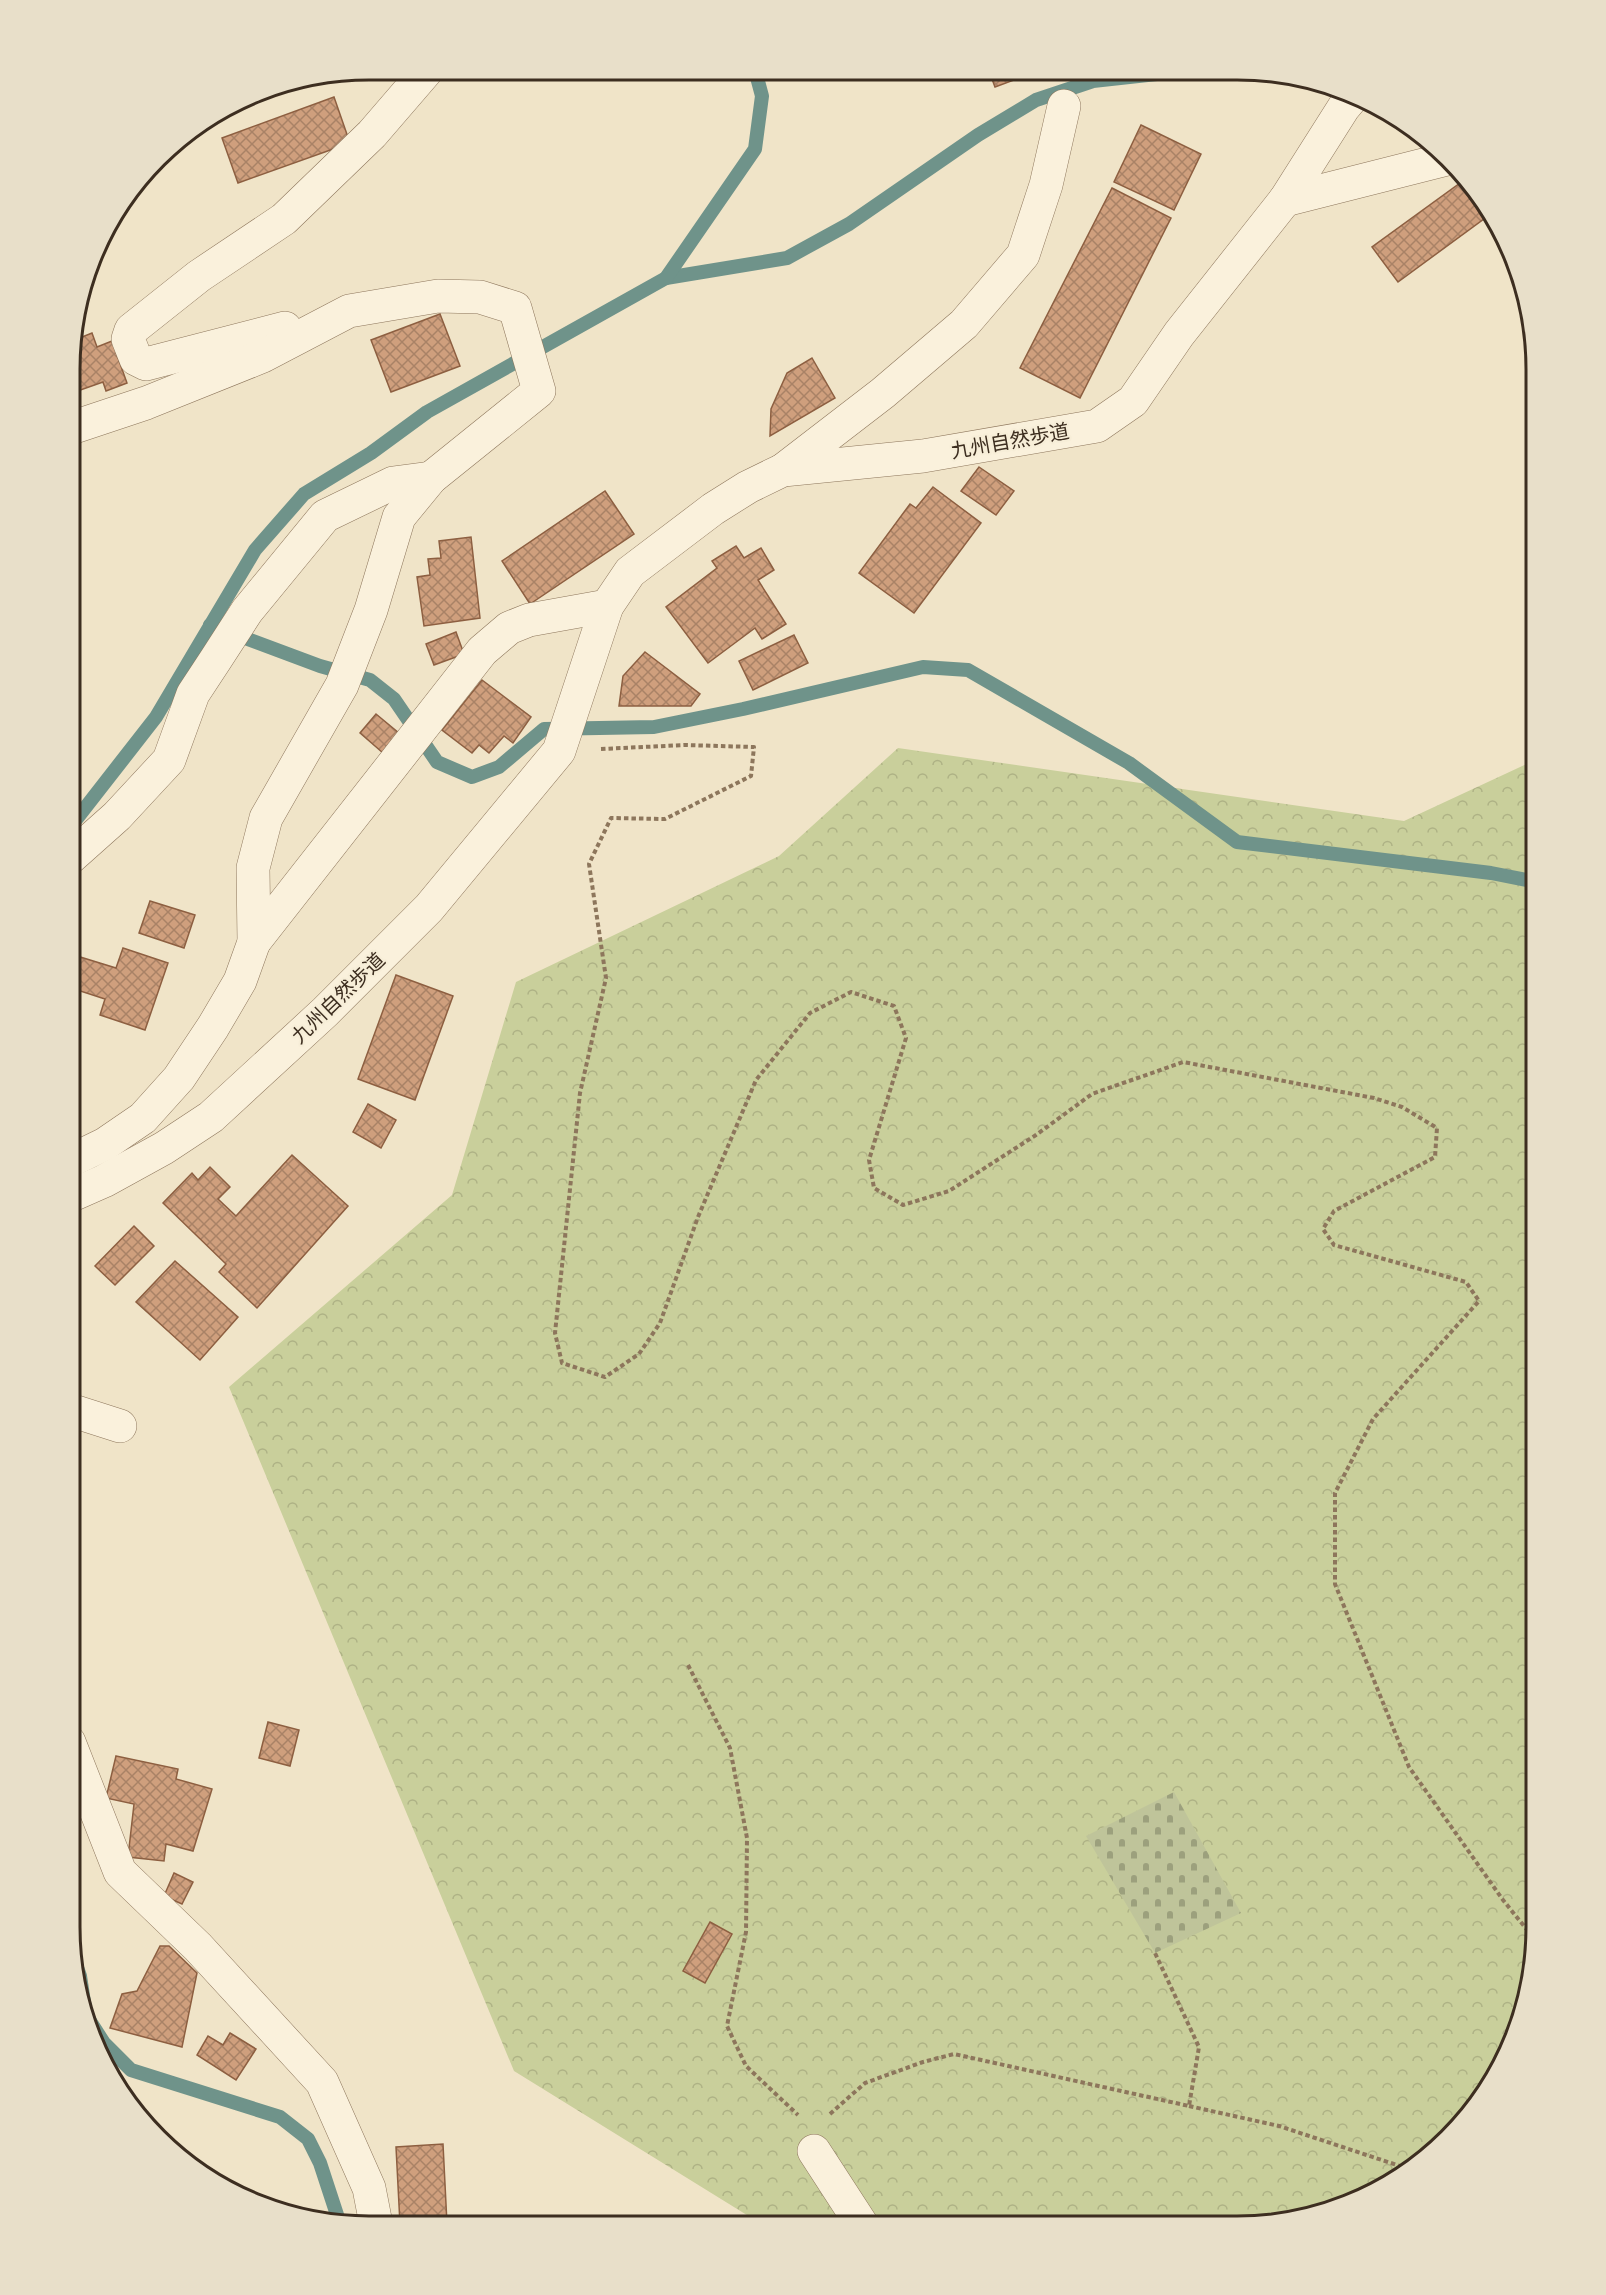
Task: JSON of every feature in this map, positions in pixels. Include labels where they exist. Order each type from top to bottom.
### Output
[{"type":"street","points":[[254,942],[253,868],[266,818],[342,685],[371,610],[399,517],[431,478],[539,391],[515,308],[480,297],[438,296],[349,311],[146,364],[136,359],[128,339],[131,330],[199,276],[284,219],[372,134],[419,80]]},
{"type":"street","name":"九州自然歩道","points":[[80,1192],[104,1182],[164,1148],[211,1117],[325,1012],[429,908],[559,749],[607,606],[630,572],[672,538],[748,487],[783,470],[923,456],[1097,426],[1132,401],[1179,334],[1285,200],[1348,102]]},
{"type":"street","points":[[783,470],[883,393],[964,324],[1023,255],[1046,185],[1064,106]]},
{"type":"street","points":[[1285,200],[1439,161]]},
{"type":"street","points":[[80,425],[146,403],[263,356],[349,311]]},
{"type":"street","points":[[80,849],[117,816],[169,760],[193,694],[247,611],[325,516],[393,483],[431,478]]},
{"type":"street","points":[[80,1156],[105,1144],[144,1118],[179,1077],[213,1027],[240,981],[254,942],[482,651],[509,628],[529,620],[607,606]]},
{"type":"street","points":[[80,1413],[120,1426]]},
{"type":"street","points":[[80,1771],[120,1872],[198,1947],[322,2082],[369,2188],[374,2216]]},
{"type":"street","points":[[814,2151],[856,2216]]},
{"type":"path","points":[[559,749],[685,745],[754,747],[751,776],[665,819],[611,818],[589,864],[606,978],[580,1093],[555,1333],[562,1363],[604,1377],[639,1354],[660,1323],[698,1217],[756,1080],[810,1013],[851,992],[894,1006],[906,1038],[869,1161],[874,1188],[903,1205],[949,1191],[1036,1135],[1092,1094],[1183,1062],[1374,1098],[1402,1107],[1437,1128],[1435,1157],[1334,1211],[1323,1229],[1334,1245],[1466,1282],[1479,1301],[1372,1419],[1335,1493],[1335,1584],[1409,1767],[1503,1900],[1526,1929]]},
{"type":"path","points":[[688,1665],[730,1748],[747,1838],[746,1932],[727,2026],[746,2066],[803,2121],[814,2151]]},
{"type":"path","points":[[1155,1953],[1199,2047],[1190,2106]]},
{"type":"path","points":[[803,2121],[828,2116],[866,2083],[923,2062],[954,2054],[1280,2126],[1400,2166]]},
{"type":"green space","points":[[898,748],[1404,821],[1526,764],[1526,1945],[1524,1964],[1511,2019],[1497,2054],[1478,2087],[1455,2117],[1428,2144],[1398,2167],[1365,2186],[1312,2206],[1275,2213],[1237,2216],[748,2216],[514,2071],[229,1387],[452,1195],[516,982],[779,856]]},
{"type":"green space","points":[[1174,1792],[1241,1913],[1155,1953],[1086,1836]]},
{"type":"building","points":[[992,80],[1014,80],[995,87]]},
{"type":"building","points":[[334,97],[350,143],[238,183],[222,138]]},
{"type":"building","points":[[1141,125],[1201,154],[1174,210],[1114,182]]},
{"type":"building","points":[[1459,184],[1485,218],[1398,282],[1372,247]]},
{"type":"building","points":[[1112,188],[1171,218],[1080,398],[1020,368]]},
{"type":"building","points":[[440,314],[460,366],[391,392],[371,340]]},
{"type":"building","points":[[92,333],[97,347],[112,341],[127,383],[106,391],[103,382],[80,390],[81,337]]},
{"type":"building","points":[[812,358],[835,398],[770,436],[771,409],[787,373]]},
{"type":"building","points":[[979,467],[1014,491],[996,515],[961,491]]},
{"type":"building","points":[[933,487],[981,523],[914,613],[859,573],[910,504],[916,508]]},
{"type":"building","points":[[605,491],[634,534],[530,604],[502,561]]},
{"type":"building","points":[[471,537],[480,618],[424,626],[417,577],[430,575],[428,559],[441,558],[439,541]]},
{"type":"building","points":[[736,546],[744,558],[761,548],[774,570],[758,580],[786,624],[762,639],[755,628],[708,663],[666,607],[717,568],[712,561]]},
{"type":"building","points":[[456,632],[464,654],[434,665],[426,644]]},
{"type":"building","points":[[794,635],[808,663],[753,690],[739,661]]},
{"type":"building","points":[[645,652],[700,694],[691,706],[619,706],[623,676]]},
{"type":"building","points":[[482,680],[531,717],[513,743],[504,736],[489,753],[479,745],[472,753],[442,730]]},
{"type":"building","points":[[376,714],[399,733],[383,753],[360,733]]},
{"type":"building","points":[[150,901],[195,915],[184,948],[139,933]]},
{"type":"building","points":[[123,948],[168,963],[145,1030],[100,1015],[105,999],[80,991],[80,957],[116,968]]},
{"type":"building","points":[[396,975],[453,996],[415,1100],[358,1079]]},
{"type":"building","points":[[368,1104],[396,1120],[381,1148],[353,1132]]},
{"type":"building","points":[[292,1155],[348,1206],[257,1308],[219,1272],[226,1264],[163,1203],[192,1173],[198,1180],[210,1167],[230,1187],[218,1199],[236,1216]]},
{"type":"building","points":[[134,1226],[154,1246],[115,1285],[95,1266]]},
{"type":"building","points":[[175,1261],[238,1317],[200,1360],[136,1302]]},
{"type":"building","points":[[268,1722],[299,1730],[290,1766],[259,1758]]},
{"type":"building","points":[[116,1756],[178,1769],[176,1779],[212,1789],[193,1851],[166,1844],[164,1861],[128,1857],[134,1804],[106,1798]]},
{"type":"building","points":[[174,1873],[193,1882],[182,1904],[164,1896]]},
{"type":"building","points":[[710,1922],[732,1934],[705,1983],[683,1971]]},
{"type":"building","points":[[160,1946],[169,1946],[197,1973],[182,2047],[110,2028],[122,1994],[137,1991]]},
{"type":"building","points":[[230,2033],[256,2049],[236,2080],[197,2055],[208,2036],[223,2045]]},
{"type":"building","points":[[443,2144],[447,2216],[400,2216],[396,2147]]},
{"type":"waterway","points":[[80,814],[156,717],[255,550],[304,494],[371,453],[427,412],[666,278],[755,149],[762,96],[758,80]]},
{"type":"waterway","points":[[666,278],[787,258],[849,224],[978,135],[1036,100],[1102,80]]},
{"type":"waterway","points":[[210,625],[320,666],[370,680],[394,699],[437,762],[472,777],[499,767],[544,729],[654,727],[743,709],[923,667],[968,670],[1129,763],[1237,842],[1491,873],[1526,880]]},
{"type":"waterway","points":[[105,2044],[131,2070],[280,2117],[308,2139],[320,2163],[337,2214]]}]
